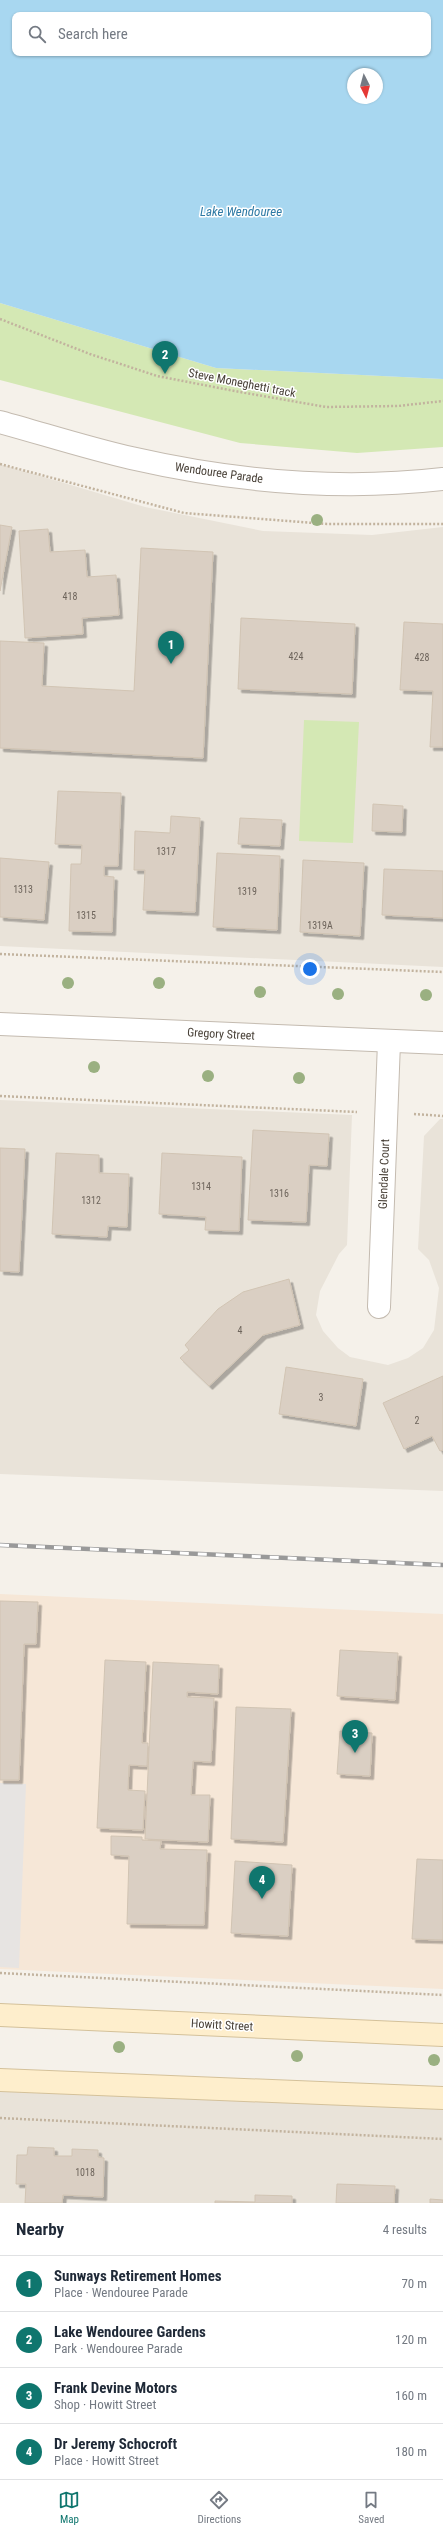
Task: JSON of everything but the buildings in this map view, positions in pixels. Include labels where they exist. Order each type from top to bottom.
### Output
[{"type":"main road","name":"Howitt Street","points":[[0,2015],[443,2035]]},
{"type":"main road","points":[[0,2080],[443,2098]]},
{"type":"street","name":"Wendouree Parade","points":[[0,422],[130,458],[186,470],[244,478],[361,484],[443,478]]},
{"type":"street","name":"Gregory Street","points":[[0,1024],[389,1042],[443,1043]]},
{"type":"street","name":"Glendale Court","points":[[379,1307],[389,1042]]},
{"type":"path","name":"Steve Moneghetti track","points":[[0,319],[90,354],[157,376],[240,392],[326,407],[398,406],[443,401]]},
{"type":"path","points":[[0,464],[184,513],[327,524],[443,524]]},
{"type":"path","points":[[0,954],[443,972]]},
{"type":"path","points":[[0,1096],[443,1116]]},
{"type":"path","points":[[0,1973],[443,1995]]},
{"type":"path","points":[[0,2118],[443,2138]]},
{"type":"shaded area","points":[[0,464],[145,507],[263,531],[372,535],[443,527],[443,967],[0,946]]},
{"type":"shaded area","points":[[0,1100],[352,1115],[347,1245],[339,1254],[320,1291],[316,1315],[323,1331],[338,1348],[350,1357],[388,1365],[408,1358],[423,1348],[434,1330],[439,1288],[429,1260],[418,1249],[424,1136],[440,1119],[443,1119],[443,1491],[0,1474]]},
{"type":"shaded area","points":[[0,1594],[443,1614],[443,1989],[0,1969]]},
{"type":"shaded area","points":[[0,1783],[26,1784],[19,1968],[0,1967]]},
{"type":"shaded area","points":[[0,2083],[443,2102],[443,2203],[0,2203]]},
{"type":"green space","points":[[0,303],[216,368],[443,379],[443,447],[357,453],[240,443],[0,380]]},
{"type":"green space","points":[[304,720],[359,722],[353,843],[299,841]]},
{"type":"water","name":"Lake Wendouree","points":[[0,0],[443,0],[443,379],[216,368],[0,303]]},
{"type":"railway","points":[[0,1545],[443,1565]]},
{"type":"place","name":"Lake Wendouree Gardens","points":[[165,374]]},
{"type":"place","name":"Sunways Retirement Homes","points":[[171,664]]},
{"type":"place","name":"Frank Devine Motors","points":[[355,1753]]},
{"type":"place","name":"Dr Jeremy Schocroft","points":[[262,1899]]}]
